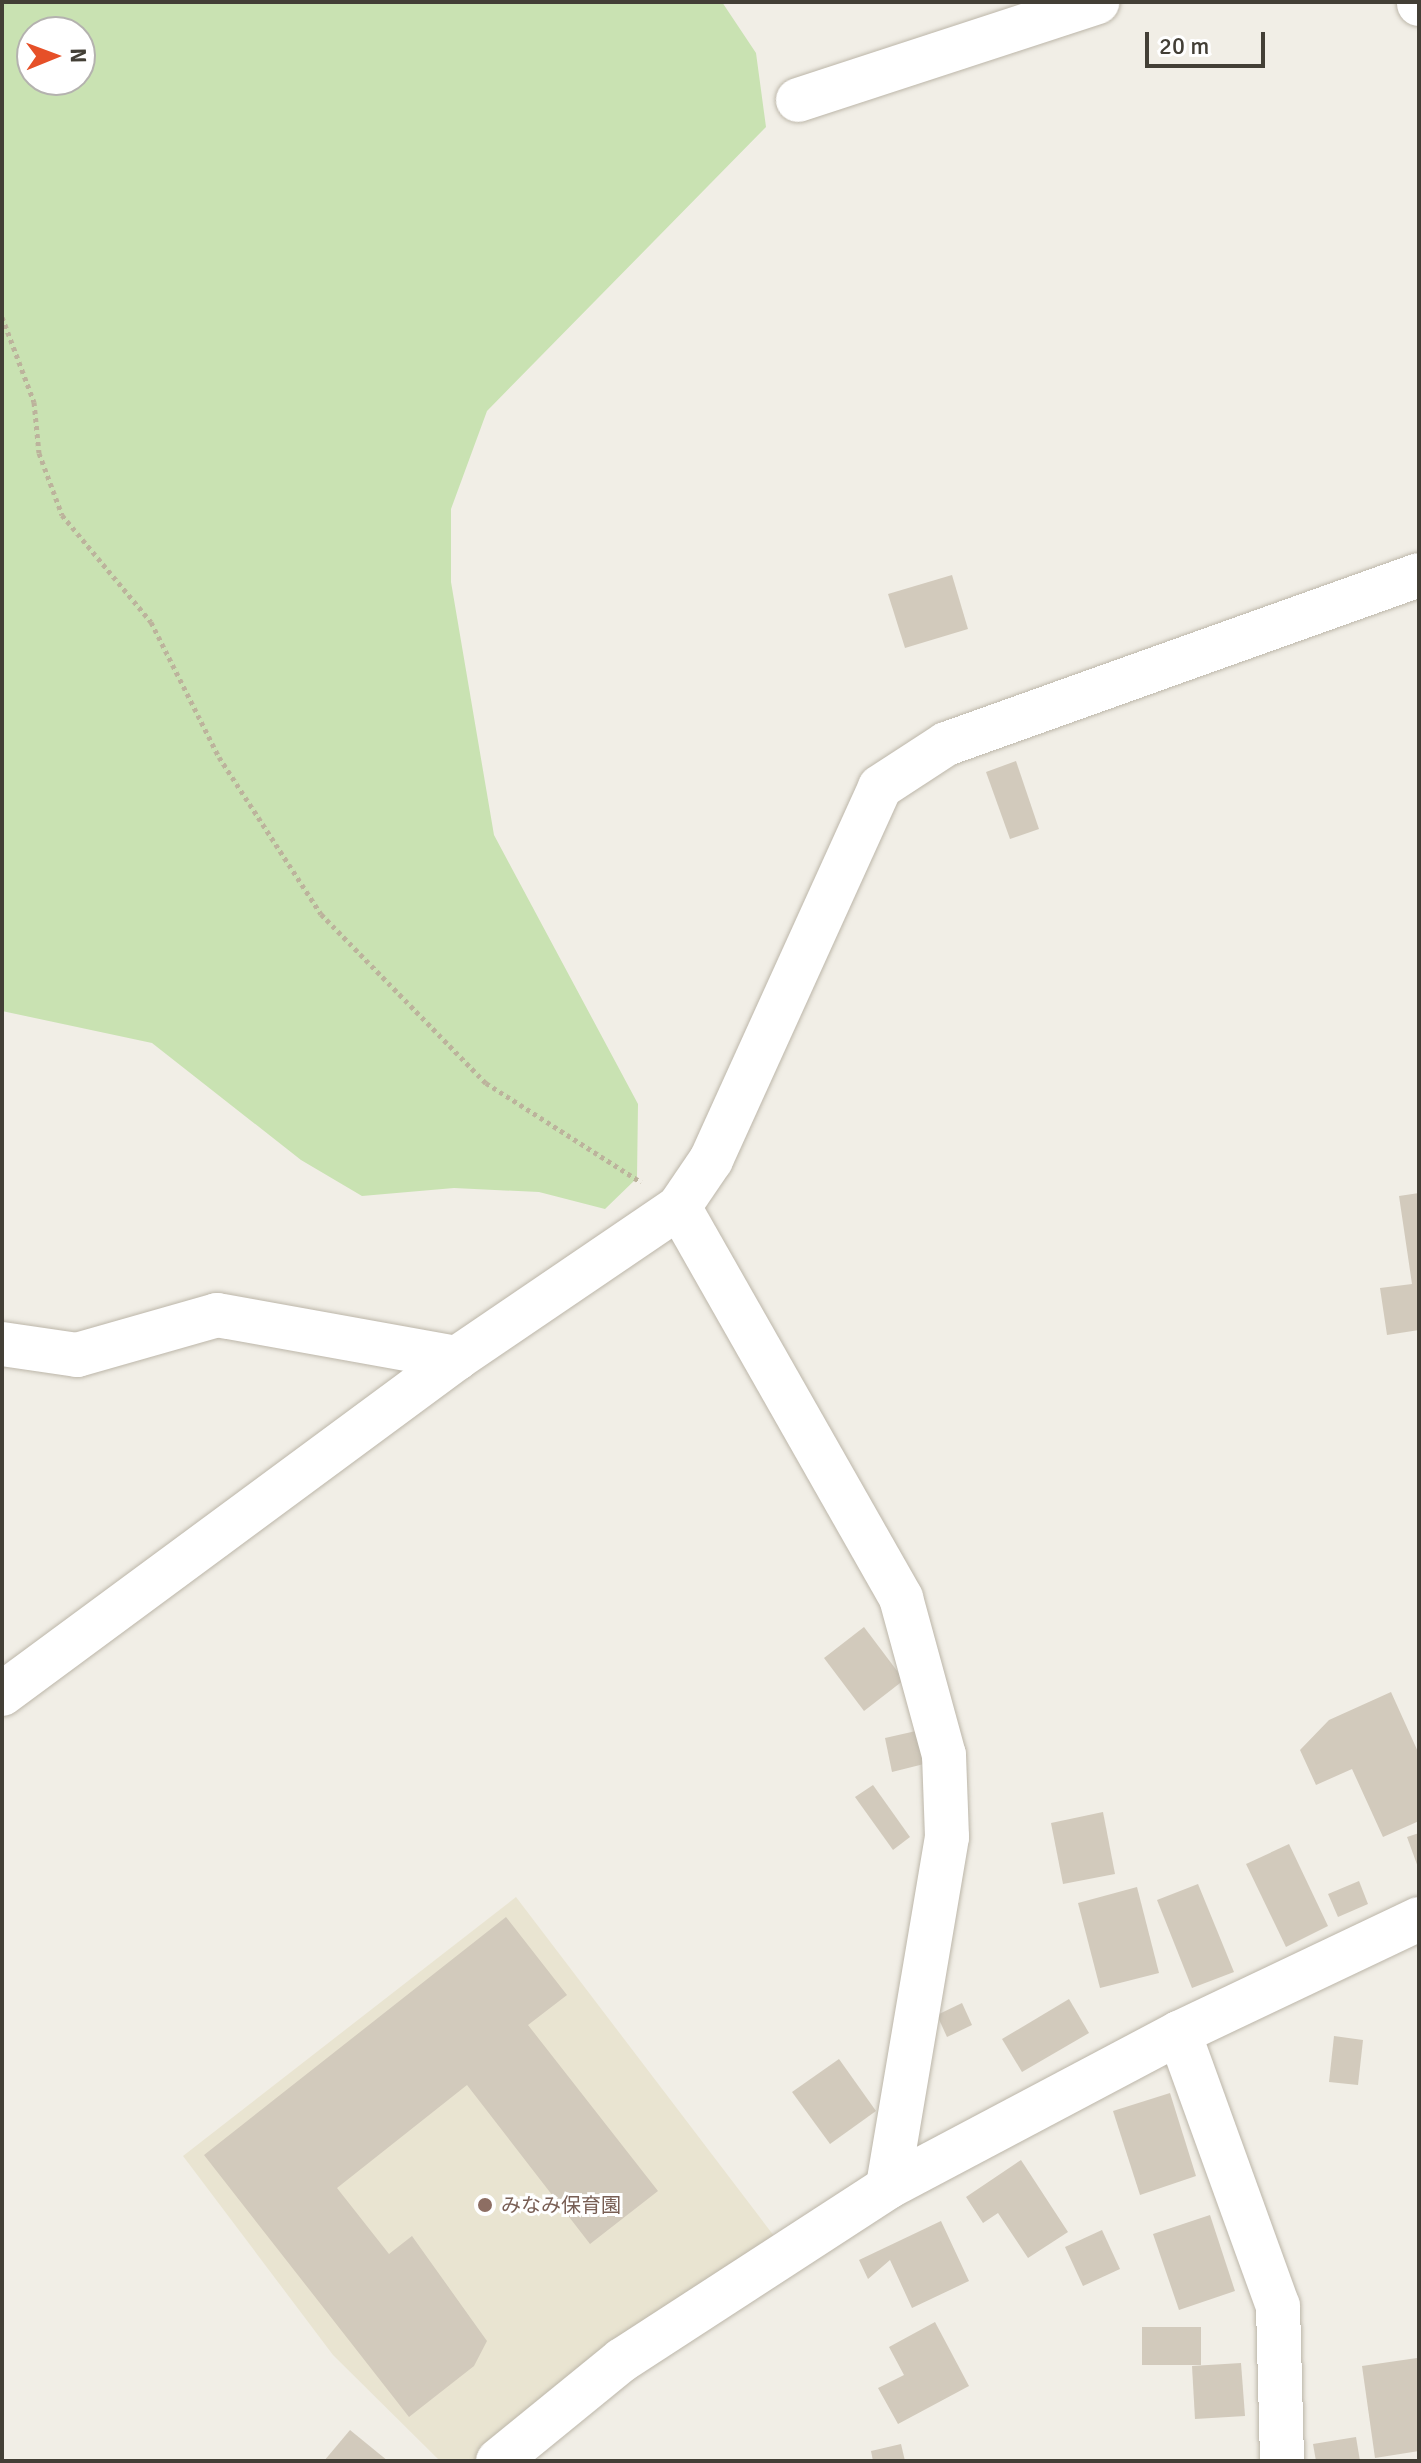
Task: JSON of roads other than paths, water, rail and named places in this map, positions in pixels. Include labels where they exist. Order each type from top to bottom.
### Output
[{"type":"street","points":[[798,100],[1097,2]]},
{"type":"street","points":[[2,1694],[457,1358],[679,1207],[711,1160],[880,787],[946,744],[1419,575]]},
{"type":"street","points":[[679,1207],[901,1598],[944,1755],[947,1837],[888,2187]]},
{"type":"street","points":[[2,1344],[77,1355],[217,1315],[457,1358]]},
{"type":"street","points":[[498,2461],[622,2360],[888,2187],[1179,2033],[1419,1919]]},
{"type":"street","points":[[1179,2033],[1278,2306],[1282,2461]]},
{"type":"place","name":"みなみ保育園","points":[[485,2205]]}]
